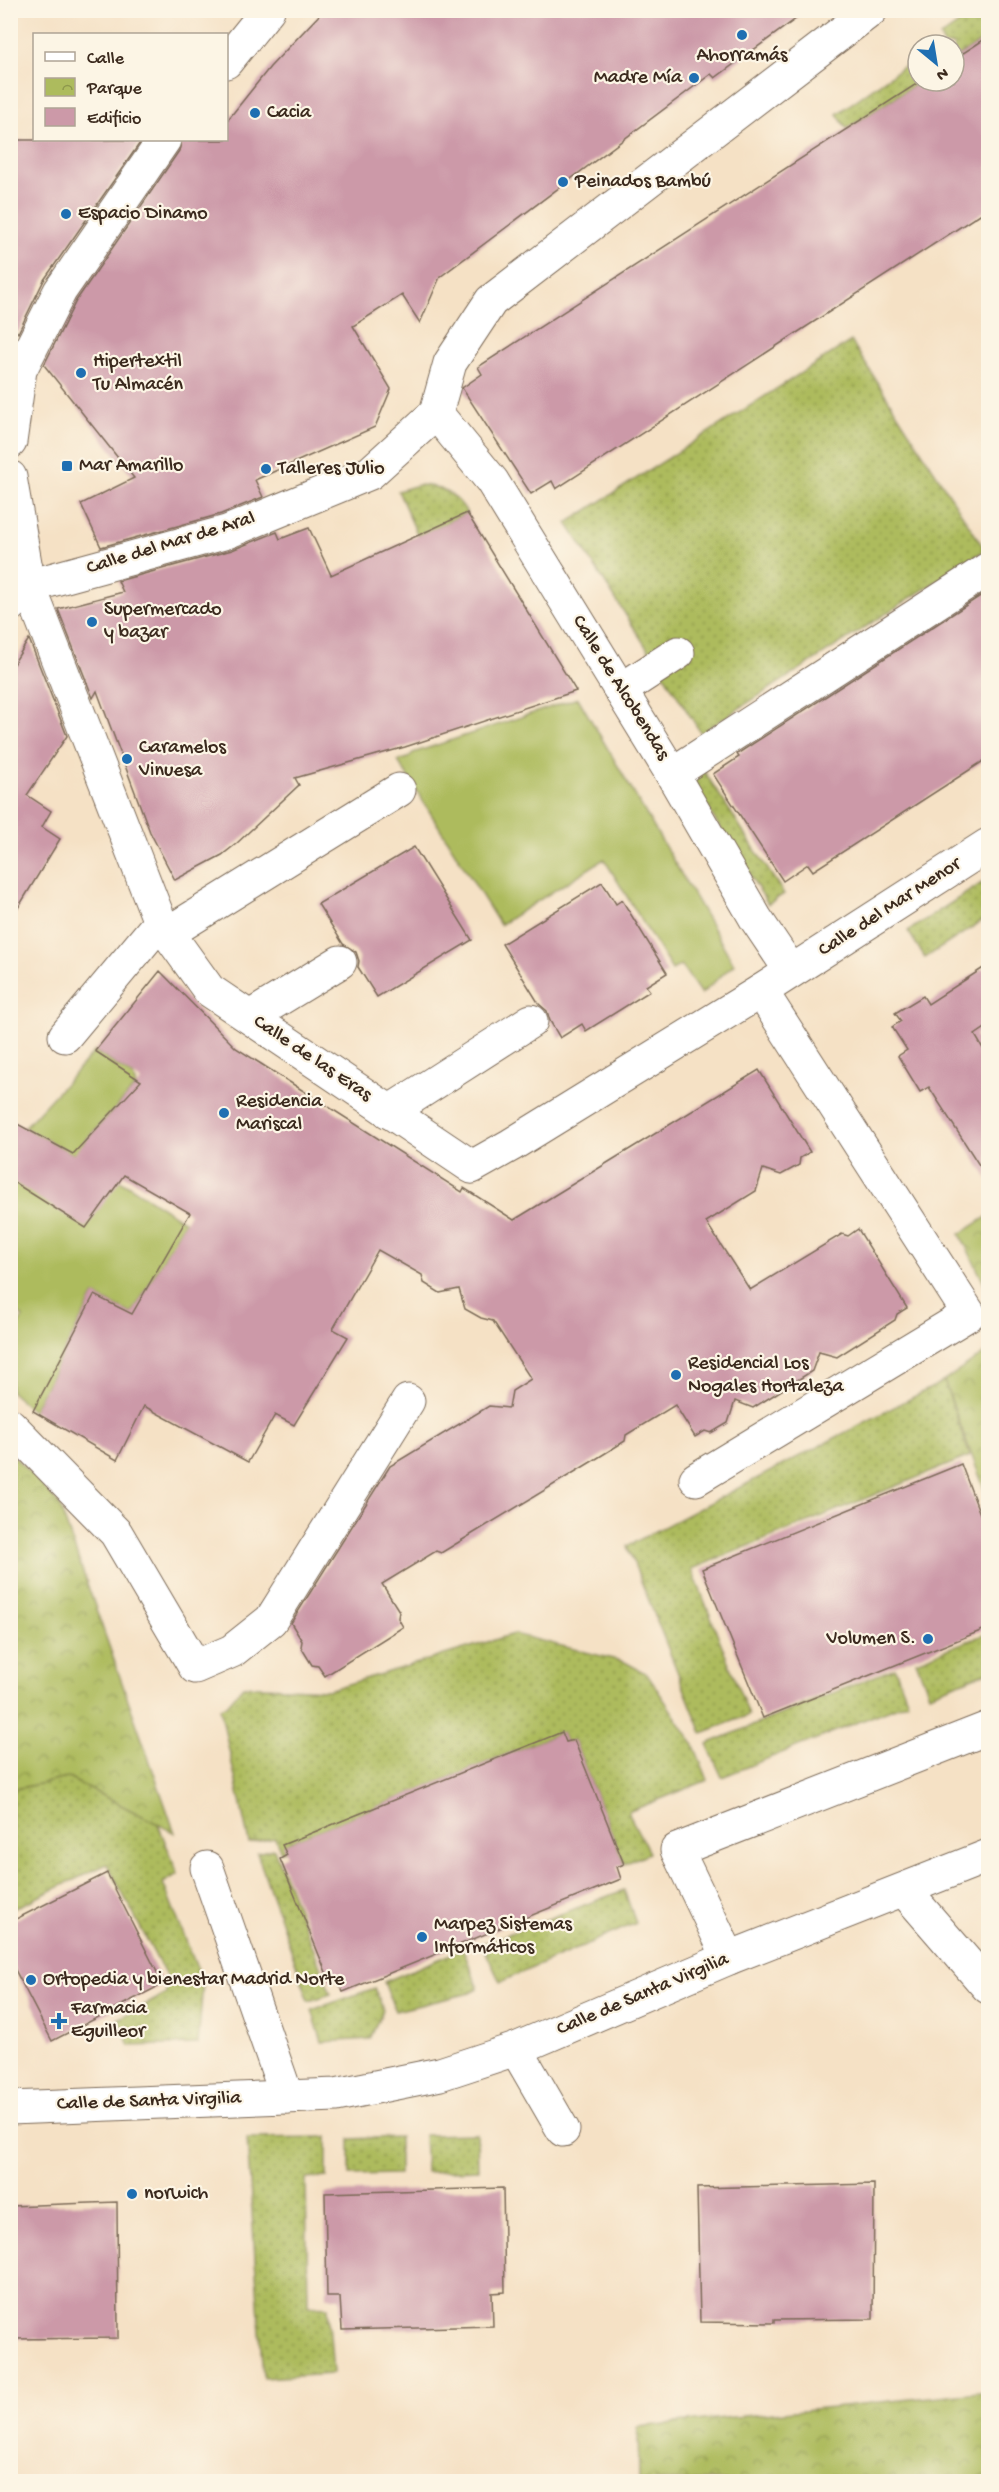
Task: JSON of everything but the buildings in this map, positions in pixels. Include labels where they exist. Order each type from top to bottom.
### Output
[{"type":"street","points":[[228,60],[268,10]]},
{"type":"street","points":[[436,413],[450,363],[491,301],[871,10]]},
{"type":"street","points":[[10,442],[20,370],[60,291],[163,141]]},
{"type":"street","name":"Calle del Mar de Aral","points":[[20,596],[227,531],[370,473],[436,413]]},
{"type":"street","name":"Calle de Alcobendas","points":[[436,413],[492,481],[672,774],[756,919],[791,971]]},
{"type":"street","name":"Calle de las Eras","points":[[10,477],[20,596],[164,928],[209,990],[472,1167],[791,971]]},
{"type":"street","points":[[672,774],[988,569]]},
{"type":"street","points":[[621,690],[678,653]]},
{"type":"street","points":[[65,1036],[164,928],[399,790]]},
{"type":"street","name":"Calle del Mar Menor","points":[[791,971],[988,845]]},
{"type":"street","points":[[250,1017],[339,962]]},
{"type":"street","points":[[696,1479],[969,1314],[761,991]]},
{"type":"street","points":[[389,1112],[531,1021]]},
{"type":"street","points":[[10,1425],[116,1533],[195,1667],[232,1651],[271,1620],[408,1401]]},
{"type":"street","points":[[729,1958],[677,1850],[988,1728]]},
{"type":"street","name":"Calle de Santa Virgilia","points":[[10,2108],[336,2095],[440,2074],[516,2049],[729,1958],[988,1856]]},
{"type":"street","points":[[207,1868],[287,2097]]},
{"type":"street","points":[[904,1890],[988,1987]]},
{"type":"street","points":[[516,2049],[563,2130]]},
{"type":"green space","points":[[977,11],[988,11],[988,37],[966,51],[966,33],[946,33]]},
{"type":"green space","points":[[906,65],[906,91],[847,129],[837,114]]},
{"type":"green space","points":[[851,341],[985,550],[701,733],[567,523]]},
{"type":"green space","points":[[418,485],[447,492],[463,506],[467,513],[418,536],[398,491]]},
{"type":"green space","points":[[578,698],[734,964],[701,994],[681,965],[672,970],[604,859],[500,925],[398,761],[408,758],[413,753]]},
{"type":"green space","points":[[698,762],[784,894],[768,904],[684,771]]},
{"type":"green space","points":[[988,879],[988,917],[925,958],[908,931]]},
{"type":"green space","points":[[95,1051],[133,1076],[136,1086],[85,1141],[76,1156],[24,1128]]},
{"type":"green space","points":[[10,1180],[120,1180],[185,1222],[132,1314],[94,1295],[33,1411],[11,1392],[11,1335],[23,1317],[11,1307]]},
{"type":"green space","points":[[988,1216],[988,1291],[960,1234]]},
{"type":"green space","points":[[988,1351],[988,1499],[944,1381]]},
{"type":"green space","points":[[944,1381],[970,1456],[692,1569],[749,1715],[702,1733],[627,1546]]},
{"type":"green space","points":[[11,1453],[59,1504],[175,1833],[68,1778],[15,1789],[11,1786]]},
{"type":"green space","points":[[988,1633],[988,1672],[929,1694],[916,1661]]},
{"type":"green space","points":[[514,1634],[625,1662],[647,1674],[693,1743],[708,1780],[628,1812],[649,1853],[624,1864],[574,1740],[566,1742],[562,1732],[283,1845],[285,1851],[281,1852],[275,1838],[249,1843],[220,1708],[227,1705],[243,1686],[328,1690]]},
{"type":"green space","points":[[895,1668],[908,1702],[722,1777],[707,1744]]},
{"type":"green space","points":[[68,1778],[158,1824],[178,1874],[163,1883],[203,1983],[198,2044],[130,2046],[118,2019],[166,1994],[167,1978],[107,1864],[11,1910],[11,1786],[16,1789]]},
{"type":"green space","points":[[274,1849],[331,1994],[309,2001],[257,1853]]},
{"type":"green space","points":[[624,1890],[636,1923],[500,1982],[482,1944]]},
{"type":"green space","points":[[463,1949],[478,1988],[470,1993],[395,2011],[384,1982]]},
{"type":"green space","points":[[375,1988],[383,2010],[370,2039],[322,2042],[312,2010]]},
{"type":"green space","points":[[477,2134],[478,2170],[426,2172],[424,2135]]},
{"type":"green space","points":[[327,2137],[327,2177],[306,2179],[308,2306],[328,2307],[333,2374],[263,2378],[247,2138]]},
{"type":"green space","points":[[399,2137],[399,2174],[350,2175],[350,2139]]},
{"type":"green space","points":[[988,2391],[988,2481],[639,2481],[638,2427]]},
{"type":"place","name":"Ahorramás","points":[[742,35]]},
{"type":"place","name":"Madre Mía","points":[[694,78]]},
{"type":"place","name":"Cacia","points":[[255,113]]},
{"type":"place","name":"Peinados Bambú","points":[[563,182]]},
{"type":"place","name":"Espacio Dinamo","points":[[66,214]]},
{"type":"place","name":"Hipertextil Tu Almacén","points":[[81,373]]},
{"type":"place","name":"Mar Amarillo","points":[[67,466]]},
{"type":"place","name":"Talleres Julio","points":[[266,469]]},
{"type":"place","name":"Supermercado y bazar","points":[[92,622]]},
{"type":"place","name":"Caramelos Vinuesa","points":[[127,759]]},
{"type":"place","name":"Residencia Mariscal","points":[[224,1113]]},
{"type":"place","name":"Residencial Los Nogales Hortaleza","points":[[676,1375]]},
{"type":"place","name":"Volumen S.","points":[[928,1639]]},
{"type":"place","name":"Marpez Sistemas Informáticos","points":[[422,1937]]},
{"type":"place","name":"Ortopedia y bienestar Madrid Norte","points":[[31,1980]]},
{"type":"place","name":"Farmacia Eguilleor","points":[[59,2021]]},
{"type":"place","name":"norwich","points":[[132,2194]]}]
